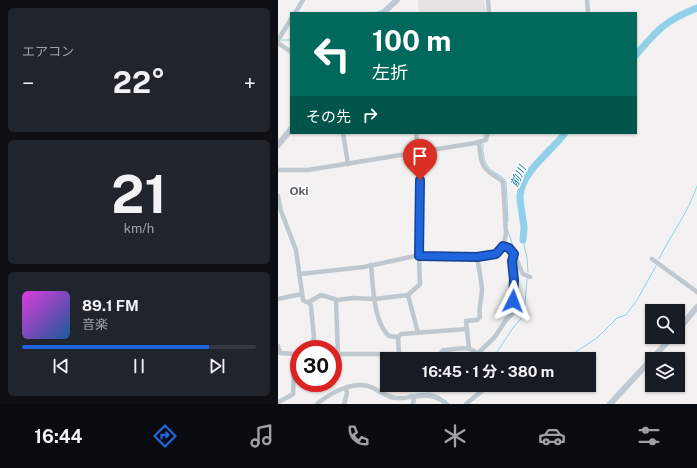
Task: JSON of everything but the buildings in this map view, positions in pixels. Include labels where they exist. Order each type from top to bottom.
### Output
[{"type":"street","points":[[296,12],[303,0]]},
{"type":"street","points":[[390,11],[397,0]]},
{"type":"street","points":[[488,0],[489,12]]},
{"type":"street","points":[[587,0],[588,12]]},
{"type":"street","points":[[278,40],[290,21]]},
{"type":"street","points":[[278,43],[290,51]]},
{"type":"street","points":[[278,145],[290,130]]},
{"type":"street","points":[[343,134],[348,164]]},
{"type":"street","points":[[278,196],[281,211],[296,250],[303,300],[309,302],[321,295],[336,300],[375,299],[408,295],[420,284],[420,180],[419,152],[416,134]]},
{"type":"street","points":[[300,274],[371,265],[419,256],[477,257],[496,254],[503,246],[506,234],[503,182],[488,171],[484,166],[480,155],[482,141],[487,134]]},
{"type":"street","points":[[278,170],[308,170],[482,141]]},
{"type":"street","points":[[503,246],[509,248],[514,254],[523,274],[530,277]]},
{"type":"street","points":[[481,352],[514,312],[514,280],[512,261],[514,254]]},
{"type":"street","points":[[469,348],[466,321],[477,320],[480,318],[479,308],[481,303],[482,288],[477,257]]},
{"type":"street","points":[[652,259],[697,292]]},
{"type":"street","points":[[371,265],[375,299],[381,327],[389,336],[398,337],[401,334],[467,329]]},
{"type":"street","points":[[278,299],[301,294]]},
{"type":"street","points":[[408,295],[418,333]]},
{"type":"street","points":[[336,300],[337,340]]},
{"type":"street","points":[[309,302],[313,318],[313,340]]},
{"type":"street","points":[[685,322],[697,307]]},
{"type":"street","points":[[398,337],[399,352]]},
{"type":"street","points":[[610,404],[666,344]]},
{"type":"street","points":[[278,346],[280,353],[290,353]]},
{"type":"street","points":[[442,352],[443,350],[469,348],[475,352]]},
{"type":"street","points":[[342,354],[380,356]]},
{"type":"street","points":[[317,404],[334,392],[361,385],[370,387],[388,397],[397,398],[425,395],[437,398],[446,404]]},
{"type":"street","points":[[344,404],[347,393],[346,388]]},
{"type":"street","points":[[281,402],[293,394],[293,392]]},
{"type":"street","points":[[466,404],[481,392]]},
{"type":"street","points":[[412,404],[414,397]]},
{"type":"shaded area","points":[[418,0],[484,0],[486,12],[419,12]]},
{"type":"waterway","name":"前川","points":[[637,54],[656,32],[677,17],[697,8]]},
{"type":"waterway","points":[[378,12],[382,10]]},
{"type":"waterway","points":[[281,40],[290,40]]},
{"type":"waterway","name":"前川","points":[[523,240],[524,227],[520,204],[522,187],[531,170],[564,134]]},
{"type":"waterway","points":[[483,144],[483,156],[486,163],[506,182],[508,222]]},
{"type":"waterway","points":[[659,259],[689,205],[697,186]]},
{"type":"waterway","points":[[508,231],[513,246]]},
{"type":"waterway","points":[[523,240],[528,272]]},
{"type":"waterway","points":[[576,352],[597,338],[617,318],[626,315],[637,300],[656,266]]},
{"type":"waterway","points":[[497,352],[513,328],[524,315],[527,279]]},
{"type":"waterway","points":[[409,395],[429,393],[439,396]]},
{"type":"waterway","points":[[445,400],[449,404]]},
{"type":"district","name":"Oki","points":[[299,191]]},
{"type":"route","points":[[420,180],[419,256],[477,257],[496,254],[499,249],[506,246],[514,254],[512,261],[514,280],[513,301]]}]
